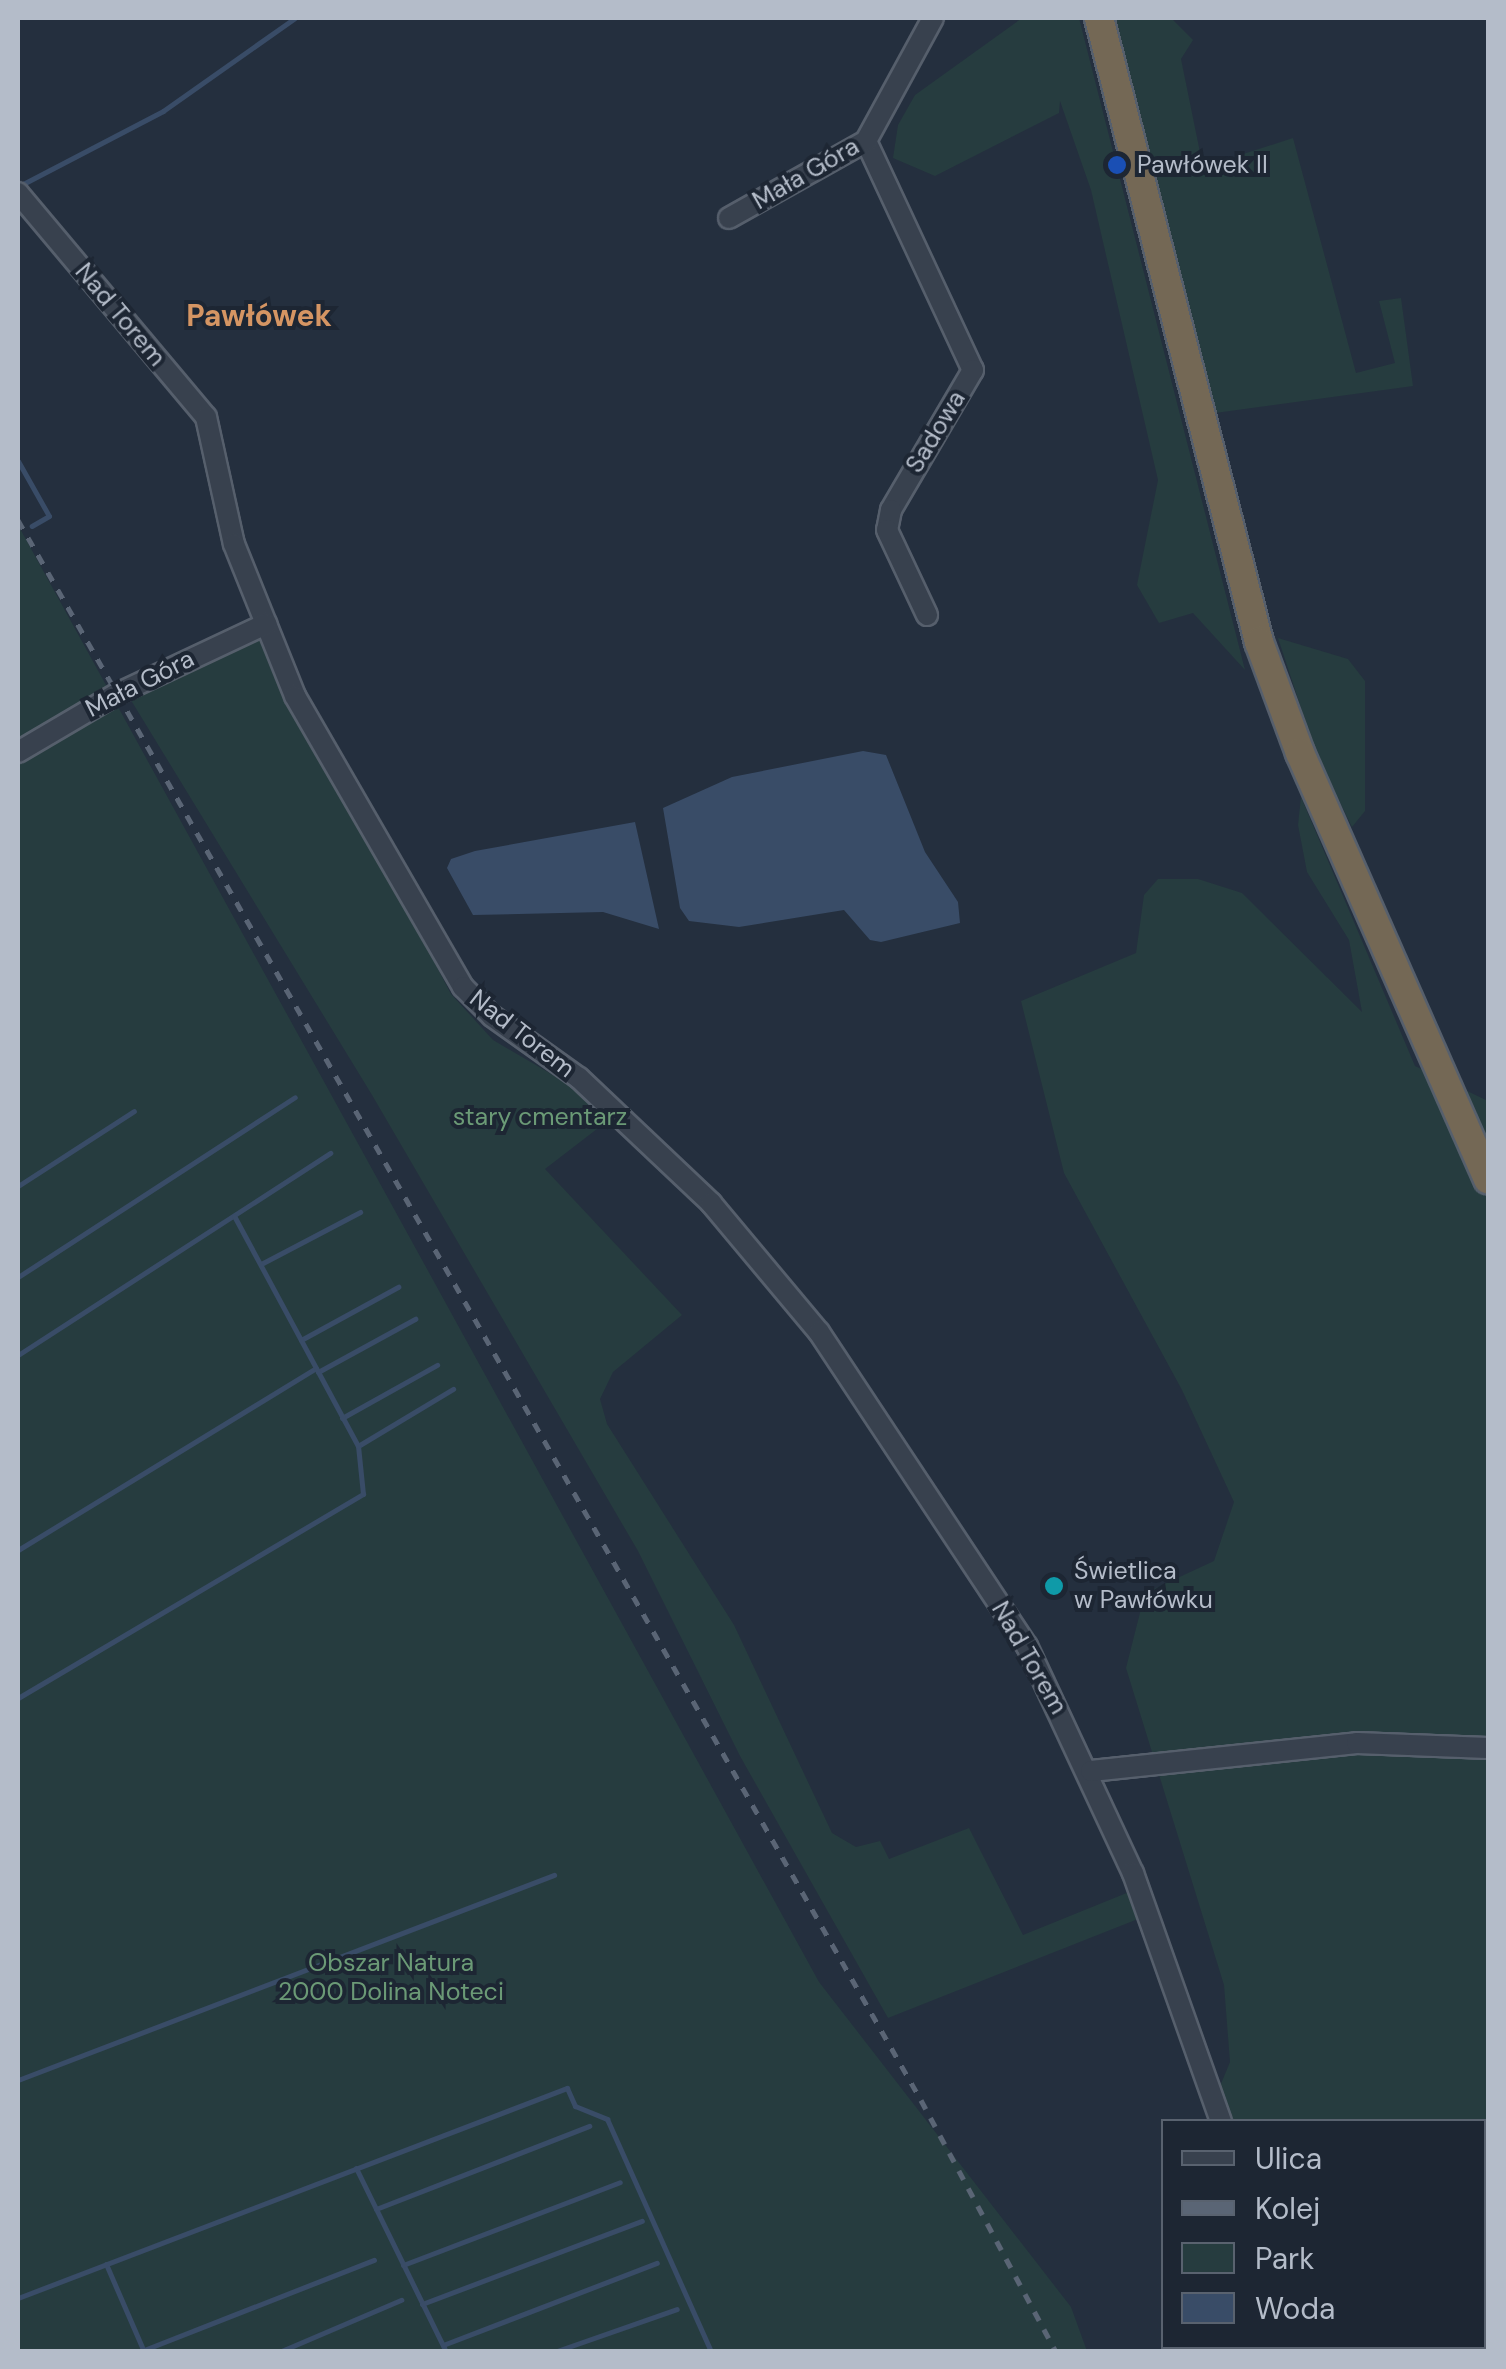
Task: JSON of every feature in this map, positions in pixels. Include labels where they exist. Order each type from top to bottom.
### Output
[{"type":"highway","points":[[1099,18],[1258,642],[1300,753],[1488,1179]]},
{"type":"street","name":"Mała Góra","points":[[729,218],[866,142],[933,18]]},
{"type":"street","name":"Sadowa","points":[[866,142],[973,370],[891,510],[887,530],[927,615]]},
{"type":"street","name":"Nad Torem","points":[[18,193],[206,416],[234,544],[294,696],[463,987],[492,1016],[579,1078],[711,1203],[819,1332],[1028,1646],[1091,1771],[1148,1912],[1220,2119]]},
{"type":"street","name":"Mała Góra","points":[[18,752],[117,694],[266,624]]},
{"type":"street","points":[[1091,1771],[1357,1743],[1488,1748]]},
{"type":"green space","points":[[1022,18],[1079,18],[1245,670],[1193,613],[1159,623],[1137,585],[1158,480],[1091,190],[1060,101],[1059,113],[935,176],[893,158],[898,125],[915,95]]},
{"type":"green space","points":[[1115,18],[1171,18],[1193,40],[1181,59],[1203,167],[1293,138],[1356,373],[1395,363],[1379,301],[1401,298],[1413,386],[1215,413]]},
{"type":"green space","name":"Obszar Natura 2000 Dolina Noteci","points":[[18,525],[819,1982],[1071,2307],[1087,2351],[18,2351]]},
{"type":"green space","name":"stary cmentarz","points":[[263,635],[451,994],[493,1040],[570,1085],[610,1119],[545,1169],[682,1315],[613,1372],[600,1399],[607,1424],[734,1625],[832,1833],[856,1847],[880,1841],[889,1859],[969,1828],[1023,1935],[1134,1890],[1143,1917],[888,2018],[740,1756],[638,1551],[372,1095],[129,697]]},
{"type":"green space","points":[[1278,638],[1348,659],[1365,681],[1365,811],[1352,827],[1316,754]]},
{"type":"green space","points":[[1301,797],[1415,1066],[1488,1101],[1488,2351],[1295,2351],[1486,2349],[1486,2119],[1226,2119],[1218,2091],[1230,2062],[1224,1985],[1126,1668],[1145,1593],[1214,1561],[1234,1502],[1182,1390],[1064,1173],[1021,1001],[1136,953],[1144,895],[1158,879],[1198,879],[1242,893],[1362,1012],[1349,940],[1307,872],[1298,825]]},
{"type":"water","points":[[863,751],[886,755],[925,852],[958,902],[960,923],[881,942],[870,940],[844,910],[739,927],[689,921],[680,908],[663,808],[732,777]]},
{"type":"water","points":[[635,822],[659,929],[603,912],[473,915],[447,868],[451,859],[475,851]]},
{"type":"waterway","points":[[23,184],[163,111],[295,18]]},
{"type":"waterway","points":[[18,461],[49,516],[32,526]]},
{"type":"waterway","points":[[18,1277],[295,1097]]},
{"type":"waterway","points":[[18,1186],[134,1111]]},
{"type":"waterway","points":[[18,1355],[330,1153]]},
{"type":"waterway","points":[[261,1264],[360,1212]]},
{"type":"waterway","points":[[18,1698],[363,1494],[358,1446],[234,1216]]},
{"type":"waterway","points":[[301,1340],[398,1287]]},
{"type":"waterway","points":[[318,1372],[415,1319]]},
{"type":"waterway","points":[[342,1418],[437,1365]]},
{"type":"waterway","points":[[18,1550],[316,1368]]},
{"type":"waterway","points":[[358,1446],[453,1389]]},
{"type":"waterway","points":[[18,2080],[554,1875]]},
{"type":"waterway","points":[[18,2298],[567,2088],[575,2106],[607,2119],[711,2352]]},
{"type":"waterway","points":[[376,2209],[589,2126]]},
{"type":"waterway","points":[[356,2168],[446,2352]]},
{"type":"waterway","points":[[403,2265],[620,2182]]},
{"type":"waterway","points":[[422,2304],[642,2221]]},
{"type":"waterway","points":[[144,2350],[374,2260]]},
{"type":"waterway","points":[[443,2345],[657,2263]]},
{"type":"waterway","points":[[106,2264],[144,2352]]},
{"type":"waterway","points":[[279,2352],[401,2300]]},
{"type":"waterway","points":[[554,2352],[677,2309]]},
{"type":"railway","points":[[18,520],[921,2100],[1056,2352]]},
{"type":"place","name":"Pawłówek II","points":[[1117,165]]},
{"type":"place","name":"Świetlica w Pawłówku","points":[[1054,1586]]},
{"type":"district","name":"Pawłówek","points":[[259,316]]}]
